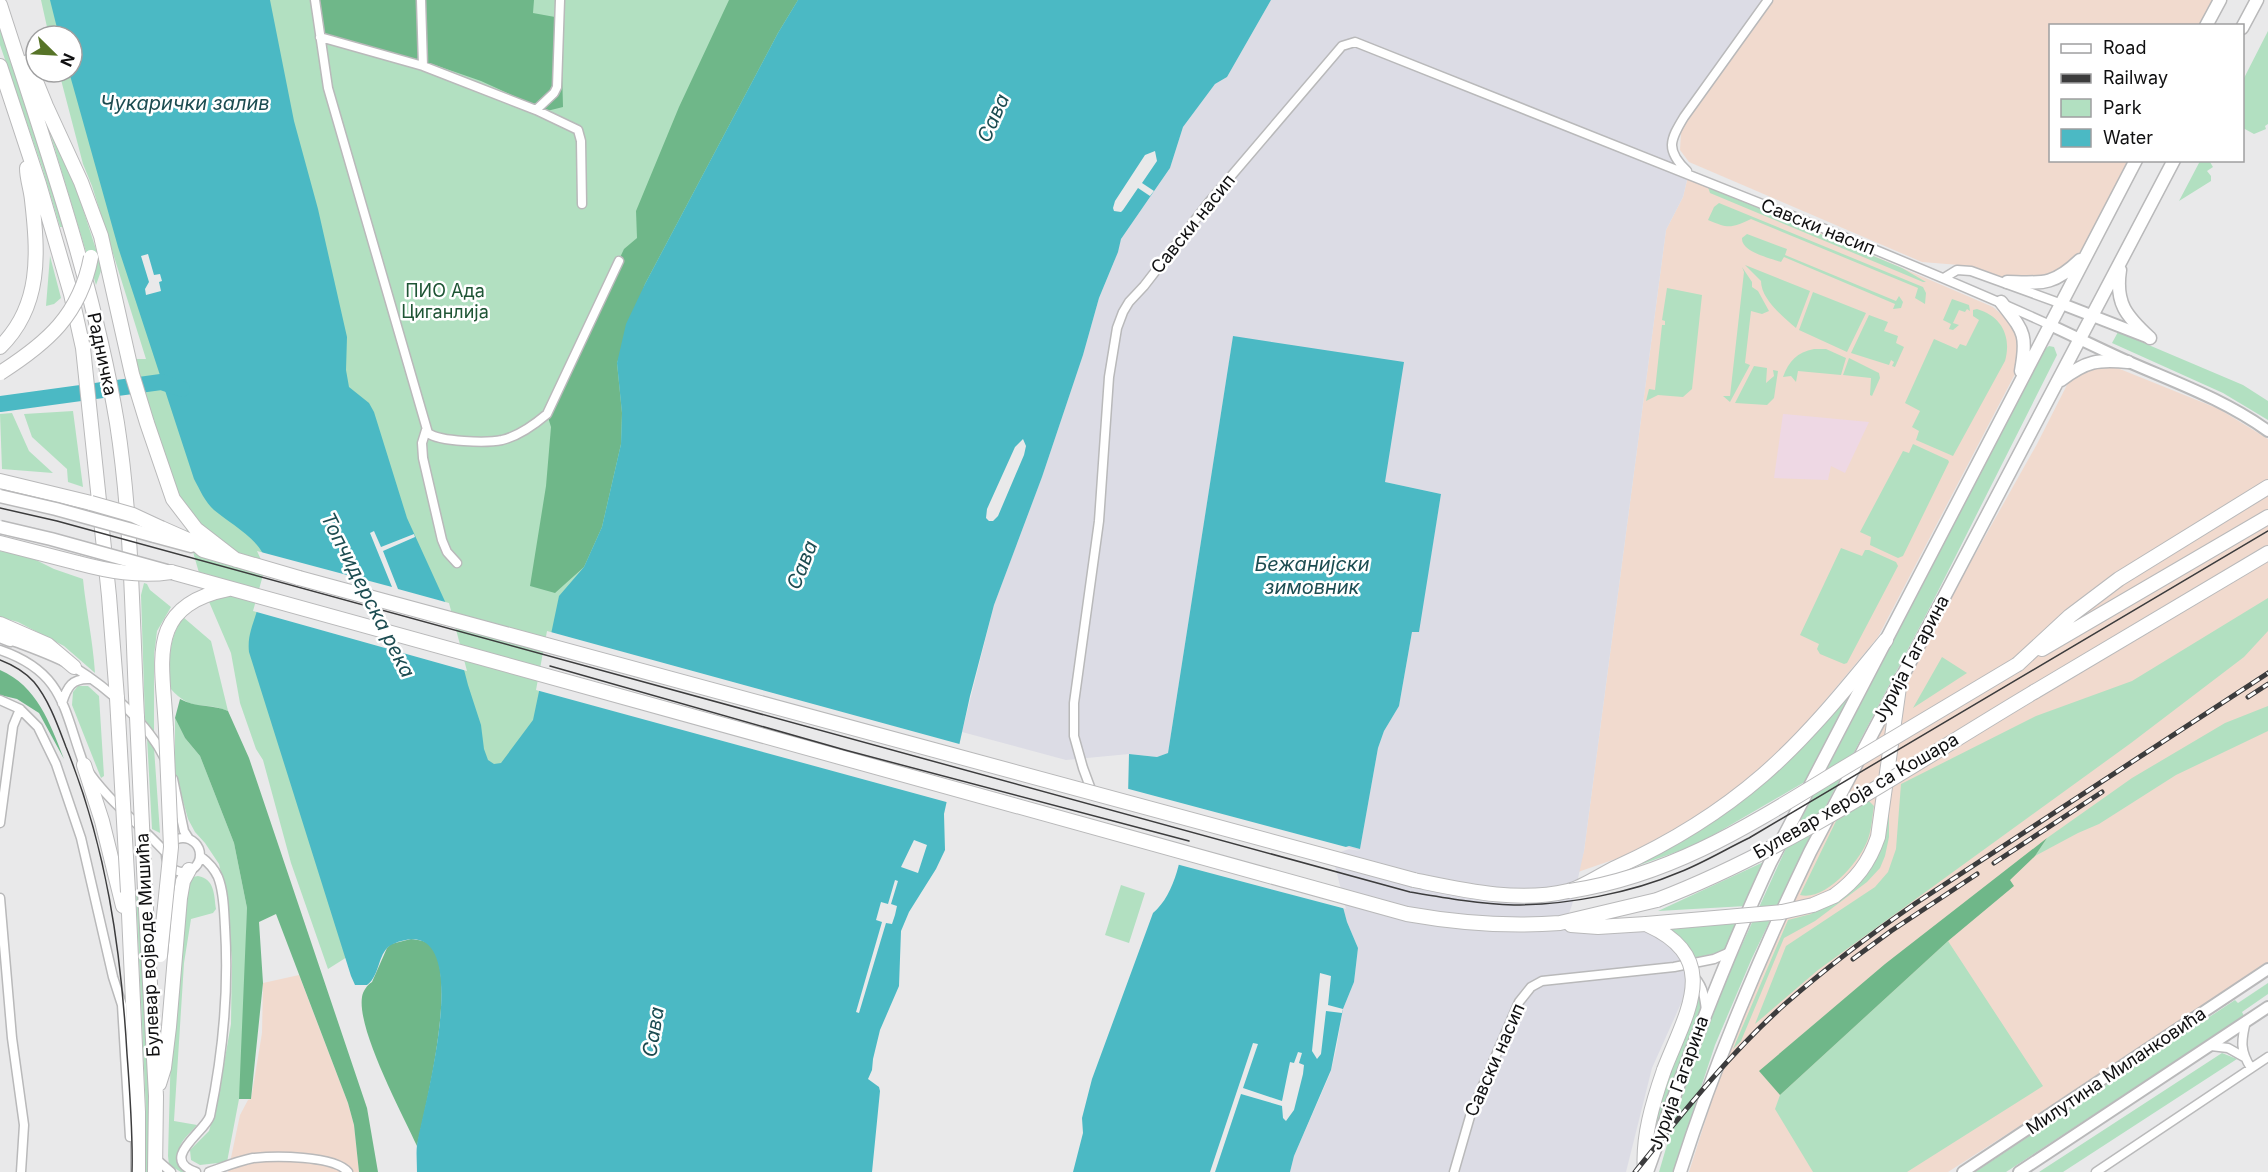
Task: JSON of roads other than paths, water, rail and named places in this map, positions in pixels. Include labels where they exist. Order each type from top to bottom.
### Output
[{"type":"main road","points":[[5,0],[35,82],[81,182],[93,217],[106,256],[137,392],[173,499],[196,529],[236,560]]},
{"type":"main road","points":[[2207,24],[2220,0]]},
{"type":"main road","points":[[2244,24],[2257,0]]},
{"type":"main road","name":"Радничка","points":[[0,5],[63,202],[107,372],[123,474],[137,717]]},
{"type":"main road","name":"Радничка","points":[[0,66],[27,148],[77,320],[87,379],[115,697]]},
{"type":"main road","points":[[0,346],[14,331],[26,310],[33,289],[37,263],[27,173],[27,148]]},
{"type":"main road","name":"Јурија Гагарина","points":[[1646,1172],[1706,1010],[1770,864],[2135,162]]},
{"type":"main road","name":"Јурија Гагарина","points":[[1680,1172],[1717,1064],[1777,921],[1900,680],[2173,162]]},
{"type":"main road","points":[[0,373],[32,351],[60,326],[77,301],[87,279],[92,257],[93,217]]},
{"type":"main road","points":[[2007,282],[2036,283],[2056,280],[2087,253]]},
{"type":"main road","points":[[2121,262],[2118,280],[2120,300],[2133,322],[2150,338]]},
{"type":"main road","points":[[2001,302],[2024,333],[2024,357],[2019,384]]},
{"type":"main road","points":[[2058,382],[2079,367],[2091,362],[2128,362]]},
{"type":"main road","name":"Булевар хероја са Кошара","points":[[0,481],[60,494],[133,515],[195,543],[203,550],[236,560],[1414,880],[1460,889],[1512,895],[1570,891],[1599,886],[1649,872],[1707,847],[2268,517]]},
{"type":"main road","points":[[2018,664],[2070,616],[2119,579],[2267,488]]},
{"type":"main road","points":[[0,496],[56,509],[203,550]]},
{"type":"main road","points":[[0,527],[171,572]]},
{"type":"main road","name":"Булевар хероја са Кошара","points":[[0,543],[109,570],[152,574],[171,572],[1407,914],[1486,924],[1560,923],[1645,904],[1716,876],[1804,829],[2268,554]]},
{"type":"main road","points":[[150,994],[160,955],[171,846],[163,643],[170,623],[190,602],[206,595],[232,589]]},
{"type":"main road","points":[[6,632],[48,645],[74,667]]},
{"type":"main road","points":[[1570,891],[1671,841],[1743,791],[1764,774],[1798,740],[1886,640]]},
{"type":"main road","points":[[1560,923],[1598,927],[1782,912],[1813,905],[1834,896],[1860,872],[1873,852],[1878,837],[1900,680]]},
{"type":"main road","name":"Булевар војводе Мишића","points":[[115,697],[128,892],[139,1137],[138,1172]]},
{"type":"main road","name":"Булевар војводе Мишића","points":[[137,717],[156,1096],[155,1165]]},
{"type":"main road","points":[[84,765],[102,821],[118,884],[131,956]]},
{"type":"main road","points":[[156,1096],[164,1068],[183,881],[192,868]]},
{"type":"main road","points":[[1646,924],[1664,932],[1678,943],[1687,955],[1692,975],[1688,1009],[1664,1070],[1648,1127],[1646,1172]]},
{"type":"street","points":[[315,0],[328,88],[426,430],[435,438],[502,440],[528,429],[547,414],[619,261]]},
{"type":"street","points":[[421,0],[423,66]]},
{"type":"street","points":[[536,110],[554,93],[557,87],[560,0]]},
{"type":"street","name":"Савски насип","points":[[1692,175],[1680,165],[1672,152],[1672,135],[1768,0]]},
{"type":"street","points":[[320,37],[423,66],[536,110],[578,130],[581,141],[582,204]]},
{"type":"street","name":"Савски насип","points":[[1095,799],[1074,736],[1074,703],[1099,521],[1109,377],[1120,320],[1129,302],[1190,226],[1342,46],[1355,42],[1692,175],[2001,302],[2050,325]]},
{"type":"street","points":[[1944,279],[1953,272],[1965,270],[2007,282],[2150,338]]},
{"type":"street","points":[[2050,325],[2128,362],[2198,390],[2268,431]]},
{"type":"street","points":[[426,430],[422,443],[423,458],[442,540],[447,552],[456,563]]},
{"type":"street","points":[[0,650],[26,660],[49,679],[61,699],[84,765],[114,802],[151,836],[166,854],[169,863],[176,870],[192,868],[217,875]]},
{"type":"street","points":[[74,667],[115,697],[139,721],[160,748],[174,783],[184,831],[196,844],[200,856],[217,875],[222,894],[226,944],[225,1022],[215,1094],[208,1122],[186,1144],[182,1153],[187,1167],[196,1172]]},
{"type":"street","points":[[61,699],[71,683],[78,679],[93,681]]},
{"type":"street","points":[[0,700],[20,709],[13,726],[0,823]]},
{"type":"street","name":"Булевар војводе Мишића","points":[[20,709],[38,727],[56,764],[84,848],[113,976],[122,1005],[130,1137],[139,1137]]},
{"type":"street","points":[[151,836],[163,840],[189,839]]},
{"type":"street","points":[[166,854],[174,840]]},
{"type":"street","points":[[192,868],[200,856]]},
{"type":"street","points":[[0,898],[12,1038],[24,1125],[21,1172]]},
{"type":"street","name":"Савски насип","points":[[1455,1172],[1475,1103],[1519,1002],[1531,987],[1542,981],[1674,967],[1714,959],[1730,952]]},
{"type":"street","points":[[1674,967],[1688,971],[1698,980],[1704,990],[1706,1010]]},
{"type":"street","name":"Милутина Миланковића","points":[[1963,1172],[2268,969]]},
{"type":"street","name":"Милутина Миланковића","points":[[2019,1172],[2268,1007]]},
{"type":"street","points":[[2246,1022],[2241,1047],[2251,1068]]},
{"type":"street","name":"Милутина Миланковића","points":[[2211,1046],[2229,1048],[2244,1057]]},
{"type":"street","points":[[2096,1172],[2268,1057]]},
{"type":"street","points":[[209,1172],[252,1159],[267,1157],[322,1161],[340,1165],[348,1172]]},
{"type":"street","points":[[155,1165],[171,1172]]},
{"type":"water","points":[[50,0],[270,0],[294,121],[318,209],[347,337],[346,370],[349,387],[369,403],[374,412],[407,518],[448,608],[481,725],[484,749],[488,760],[494,764],[501,763],[533,720],[559,596],[584,567],[602,527],[621,444],[622,413],[617,363],[626,324],[778,33],[798,0],[1271,0],[1227,77],[1215,84],[1183,127],[1170,168],[1121,239],[1099,298],[1083,355],[1042,477],[994,605],[970,696],[944,814],[945,850],[909,912],[901,931],[899,986],[880,1030],[868,1079],[879,1087],[880,1091],[872,1172],[417,1172],[417,1145],[435,1056],[440,1018],[441,982],[435,955],[420,940],[393,944],[384,952],[375,975],[367,985],[355,985],[351,976],[249,652],[250,635],[265,576],[265,558],[246,534],[211,507],[194,479],[118,247],[72,84],[84,84],[84,24],[56,24]]},
{"type":"water","name":"Бежанијски зимовник","points":[[1233,336],[1404,362],[1385,482],[1441,494],[1419,632],[1412,632],[1399,706],[1384,731],[1378,748],[1360,849],[1349,846],[1333,851],[1331,862],[1347,922],[1358,948],[1354,982],[1343,1009],[1331,1070],[1294,1156],[1290,1172],[1073,1172],[1083,1133],[1082,1118],[1092,1079],[1153,913],[1161,905],[1173,884],[1180,859],[1185,824],[1128,796],[1129,754],[1157,757],[1168,753]]},
{"type":"waterway","name":"Топчидерска река","points":[[0,404],[161,382],[182,389]]},
{"type":"tram line","points":[[0,508],[57,521],[1410,892],[1475,902],[1514,905],[1555,903],[1620,892],[1661,879],[1706,860],[1749,838],[2268,531]]},
{"type":"tram line","points":[[0,660],[27,675],[44,697],[63,739],[92,822],[109,898],[121,976],[130,1098],[132,1172]]},
{"type":"tram line","points":[[550,666],[845,750],[1189,841]]},
{"type":"railway","points":[[1635,1172],[1707,1085],[1764,1023],[1833,964],[1916,903],[2268,673]]},
{"type":"railway","points":[[2248,697],[2268,684]]},
{"type":"railway","points":[[1994,863],[2102,792]]},
{"type":"railway","points":[[1853,959],[1977,874]]},
{"type":"water label","name":"Чукарички залив","points":[[185,103]]},
{"type":"water label","name":"Сава","points":[[993,118]]},
{"type":"water label","name":"Сава","points":[[802,565]]},
{"type":"water label","name":"Сава","points":[[653,1032]]},
{"type":"park label","name":"ПИО Ада Циганлија","points":[[445,301]]}]
